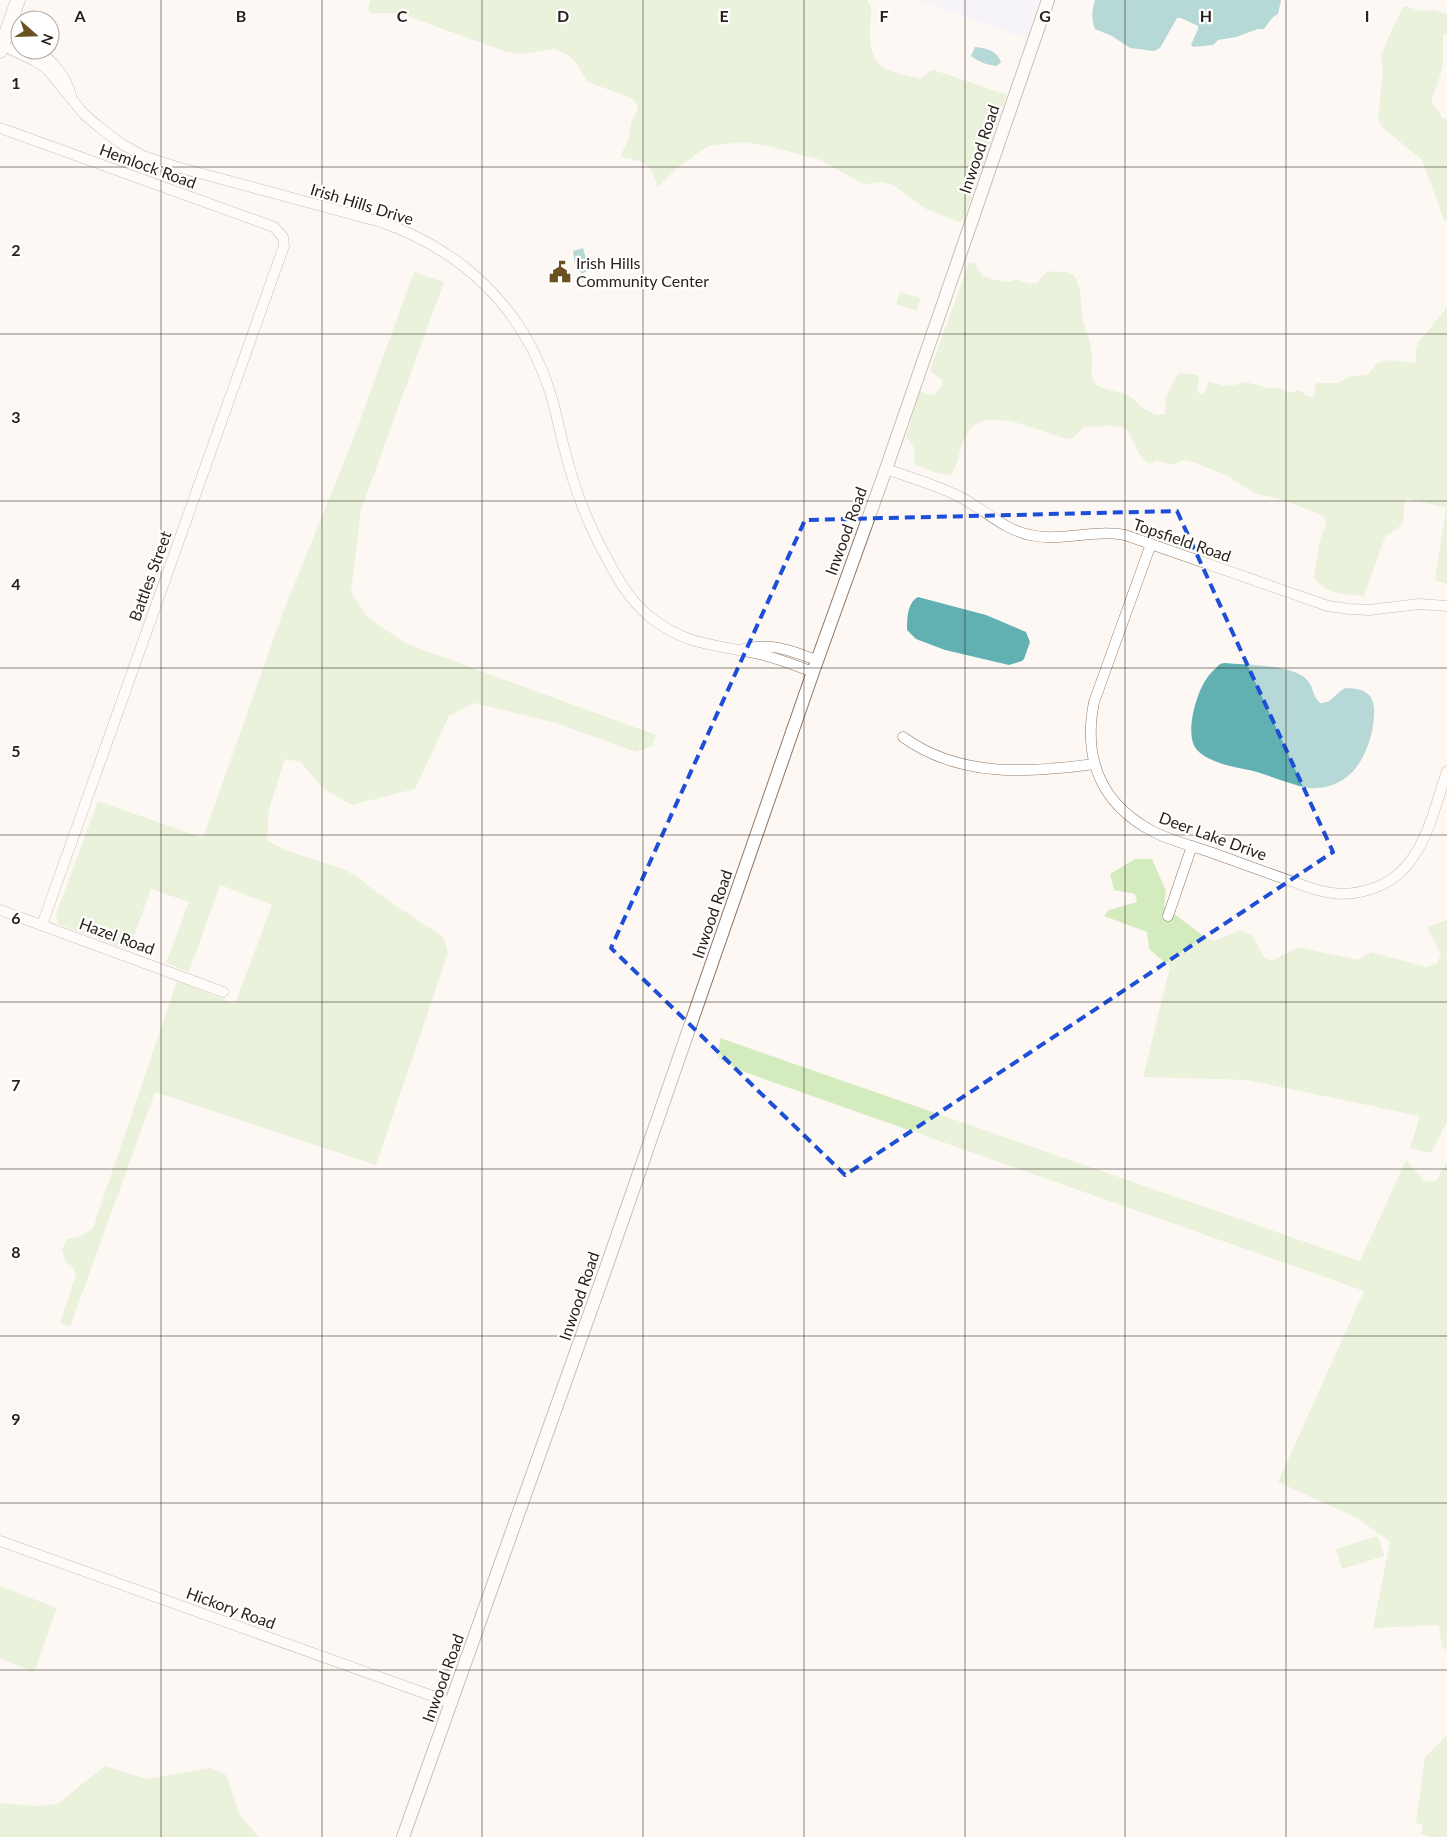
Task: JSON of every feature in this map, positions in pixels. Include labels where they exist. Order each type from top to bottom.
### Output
[{"type":"main road","points":[[3,42],[18,0]]},
{"type":"street","name":"Inwood Road","points":[[403,1837],[610,1256],[1048,0]]},
{"type":"street","name":"Irish Hills Drive","points":[[3,42],[47,69],[84,114],[120,143],[143,156],[398,228],[437,247],[468,269],[500,300],[532,348],[549,388],[574,486],[585,516],[625,589],[640,608],[650,617],[690,640],[711,646],[815,666]]},
{"type":"street","name":"Irish Hills Drive","points":[[50,60],[58,68],[67,83],[71,96]]},
{"type":"street","name":"Hemlock Road","points":[[0,128],[274,227],[283,237]]},
{"type":"street","name":"Battles Street","points":[[42,925],[283,254],[283,237]]},
{"type":"street","name":"Topsfield Road","points":[[886,469],[959,497],[1016,532],[1039,537],[1116,534],[1151,544],[1328,606],[1369,610],[1419,604],[1447,606]]},
{"type":"street","name":"Deer Lake Drive","points":[[1151,544],[1094,702],[1091,720],[1090,736],[1094,764],[1108,792],[1133,818],[1158,834],[1311,888],[1340,894],[1364,892],[1386,883],[1403,871],[1416,852],[1426,831],[1447,771]]},
{"type":"street","points":[[903,737],[919,748],[938,756],[968,765],[995,770],[1034,771],[1094,764]]},
{"type":"street","points":[[1168,916],[1192,846]]},
{"type":"street","name":"Hazel Road","points":[[0,910],[223,992]]},
{"type":"street","name":"Hickory Road","points":[[0,1541],[452,1703]]},
{"type":"highlighted area","points":[[1177,511],[1333,852],[845,1175],[611,948],[805,520]]},
{"type":"shaded area","points":[[916,0],[1039,0],[1026,38]]},
{"type":"green space","points":[[370,0],[867,0],[871,9],[870,41],[872,52],[881,66],[897,73],[921,79],[934,70],[1007,95],[964,219],[959,222],[926,209],[893,185],[881,182],[861,183],[821,160],[772,147],[743,142],[708,146],[677,168],[658,187],[650,168],[646,164],[622,157],[621,155],[629,137],[632,120],[637,111],[637,104],[631,98],[588,82],[576,63],[568,55],[554,49],[525,54],[507,52],[404,15],[370,13],[368,9]]},
{"type":"green space","points":[[1404,6],[1421,11],[1435,10],[1447,14],[1447,34],[1443,34],[1443,67],[1431,102],[1443,118],[1447,119],[1447,221],[1444,220],[1422,160],[1382,127],[1378,119],[1383,69],[1381,56]]},
{"type":"green space","points":[[969,263],[974,263],[983,276],[1009,282],[1017,279],[1029,284],[1037,283],[1046,272],[1068,272],[1072,274],[1079,287],[1083,322],[1091,349],[1091,374],[1094,382],[1102,388],[1128,395],[1143,408],[1160,415],[1165,414],[1165,398],[1178,374],[1181,373],[1197,375],[1199,377],[1197,392],[1201,394],[1204,394],[1209,381],[1224,386],[1246,382],[1268,388],[1279,388],[1288,393],[1299,390],[1307,396],[1313,397],[1315,395],[1316,383],[1338,383],[1351,376],[1368,375],[1377,363],[1389,360],[1415,363],[1417,361],[1415,351],[1418,343],[1447,307],[1447,584],[1435,580],[1446,508],[1405,498],[1403,524],[1385,537],[1364,596],[1336,593],[1325,588],[1314,578],[1319,543],[1326,524],[1324,516],[1280,499],[1256,494],[1229,477],[1194,462],[1184,460],[1172,465],[1157,460],[1150,464],[1139,453],[1127,429],[1122,427],[1084,427],[1073,438],[1069,439],[1006,421],[993,420],[981,422],[972,427],[965,437],[952,474],[938,473],[914,464],[914,449],[906,437],[919,391],[931,395],[935,394],[942,385],[942,380],[931,372],[931,367]]},
{"type":"green space","points":[[414,272],[444,282],[361,510],[351,592],[367,617],[407,644],[656,735],[652,746],[636,752],[556,723],[474,703],[449,716],[415,789],[352,805],[322,788],[301,762],[285,759],[269,809],[267,840],[285,850],[343,869],[356,876],[380,895],[443,937],[448,953],[376,1165],[155,1092],[70,1327],[60,1323],[76,1275],[73,1267],[66,1262],[62,1250],[67,1239],[82,1236],[93,1228],[177,981],[235,1004],[272,905],[220,885],[189,972],[166,963],[189,902],[151,889],[129,950],[58,924],[56,914],[98,801],[203,838],[283,612],[351,445]]},
{"type":"green space","points":[[900,292],[921,298],[916,311],[896,304]]},
{"type":"green space","points":[[1135,859],[1152,859],[1166,891],[1164,906],[1206,938],[1214,941],[1241,930],[1252,935],[1265,958],[1272,961],[1298,947],[1358,960],[1371,952],[1426,967],[1437,963],[1441,954],[1427,927],[1447,920],[1447,1122],[1431,1153],[1410,1148],[1420,1116],[1247,1080],[1143,1077],[1170,967],[1149,949],[1147,932],[1104,916],[1109,910],[1137,902],[1135,894],[1114,890],[1110,874]]},
{"type":"green space","points":[[720,1038],[1360,1261],[1406,1160],[1425,1182],[1436,1181],[1447,1162],[1447,1650],[1442,1647],[1439,1625],[1373,1628],[1390,1542],[1357,1518],[1278,1482],[1364,1291],[739,1070],[718,1059]]},
{"type":"green space","points":[[1378,1536],[1384,1556],[1342,1569],[1336,1549]]},
{"type":"green space","points":[[0,1586],[57,1608],[34,1672],[0,1658]]},
{"type":"green space","points":[[1447,1735],[1447,1837],[1431,1837],[1421,1834],[1423,1825],[1416,1823],[1425,1757]]},
{"type":"green space","points":[[105,1766],[147,1779],[210,1768],[226,1775],[240,1815],[259,1837],[0,1837],[0,1803],[37,1806],[57,1804]]},
{"type":"water","points":[[1095,0],[1281,0],[1278,14],[1273,17],[1264,29],[1218,40],[1213,45],[1193,47],[1191,45],[1198,26],[1177,18],[1160,48],[1154,51],[1130,48],[1112,36],[1095,29],[1092,14]]},
{"type":"water","points":[[975,47],[991,51],[997,55],[1001,62],[997,66],[977,60],[971,56]]},
{"type":"water","points":[[583,248],[586,259],[592,268],[582,274],[575,264],[573,251]]},
{"type":"water","points":[[918,597],[986,615],[1026,632],[1030,642],[1024,659],[1009,665],[945,650],[916,639],[907,630],[907,621],[910,607]]},
{"type":"water","points":[[1220,664],[1268,666],[1292,671],[1307,680],[1320,703],[1327,702],[1345,688],[1359,689],[1367,693],[1372,699],[1374,707],[1373,726],[1366,751],[1353,771],[1344,779],[1334,784],[1322,788],[1308,788],[1218,762],[1197,750],[1193,744],[1191,726],[1195,705],[1207,678]]},
{"type":"place","name":"Irish Hills Community Center","points":[[560,272]]}]
